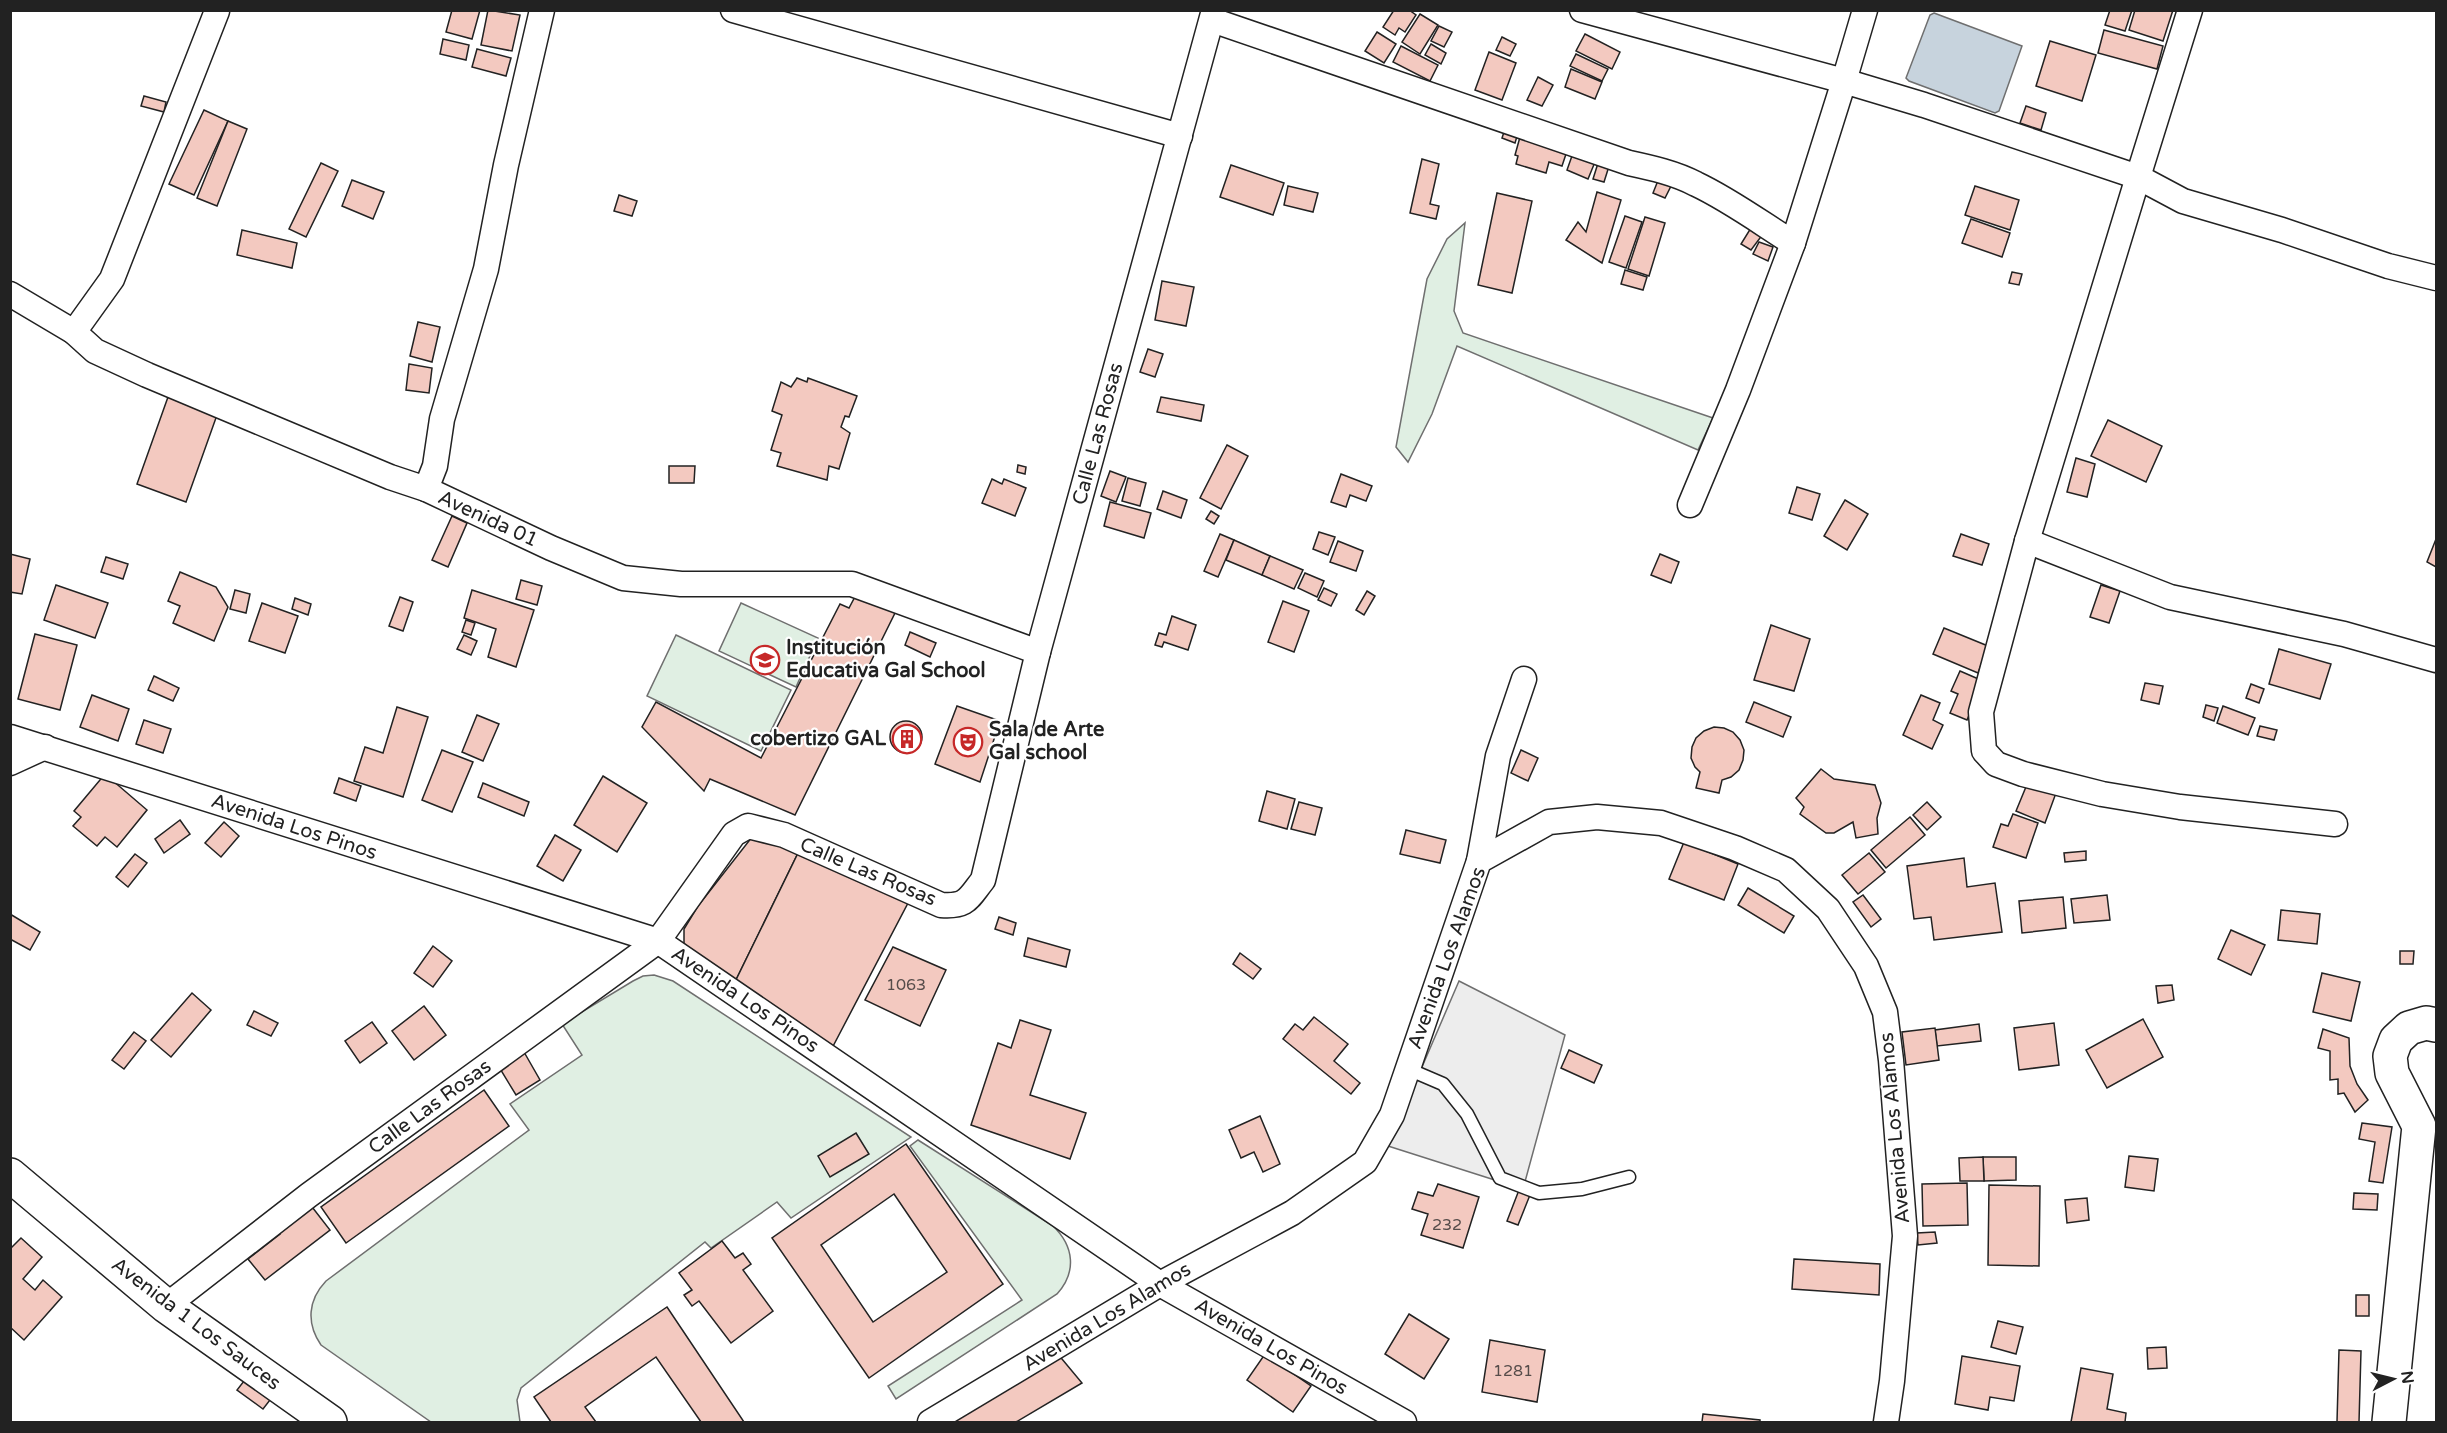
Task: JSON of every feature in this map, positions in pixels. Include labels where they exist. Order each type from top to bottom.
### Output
[{"type":"street","points":[[426,489],[435,466],[442,420],[486,270],[508,154],[542,10]]},
{"type":"street","points":[[733,10],[1179,136]]},
{"type":"street","points":[[1582,10],[1924,105],[2138,177],[2183,201],[2282,230],[2388,266],[2436,278]]},
{"type":"street","points":[[1690,505],[1738,390],[1792,243],[1865,10]]},
{"type":"street","points":[[2190,10],[2027,542],[1981,712],[1984,751],[1995,764],[2023,774],[2102,794],[2180,807],[2335,824]]},
{"type":"street","points":[[74,332],[112,279],[217,11]]},
{"type":"street","points":[[1213,15],[1629,163],[1665,171],[1696,183],[1792,243]]},
{"type":"street","name":"Calle Las Rosas","points":[[166,1306],[309,1195],[658,941],[734,834],[748,826],[784,835],[941,904],[957,906],[968,900],[983,880],[1038,652],[1213,15]]},
{"type":"street","name":"Avenida 01","points":[[10,294],[74,332],[95,351],[390,477],[426,489],[551,548],[622,578],[681,584],[852,584],[1038,652]]},
{"type":"street","points":[[2027,542],[2170,597],[2344,634],[2436,660]]},
{"type":"street","points":[[1479,861],[1498,756],[1524,679]]},
{"type":"street","name":"Avenida Los Pinos","points":[[10,737],[658,941],[1160,1284],[1404,1422]]},
{"type":"street","points":[[10,763],[45,747]]},
{"type":"street","name":"Avenida Los Alamos","points":[[930,1422],[1160,1284],[1292,1213],[1365,1162],[1392,1115],[1479,861],[1549,822],[1597,817],[1661,823],[1735,848],[1786,870],[1828,909],[1866,966],[1885,1012],[1905,1236],[1892,1382],[1886,1422]]},
{"type":"street","points":[[2389,1422],[2428,1116],[2392,1073],[2390,1056],[2396,1040],[2409,1028],[2426,1023],[2436,1025]]},
{"type":"street","name":"Avenida 1 Los Sauces","points":[[10,1174],[166,1306],[330,1422]]},
{"type":"lane","points":[[1408,1069],[1443,1084],[1467,1114],[1500,1178],[1539,1193],[1582,1189],[1629,1177]]},
{"type":"green space","points":[[1465,223],[1454,311],[1463,333],[1713,418],[1698,450],[1457,346],[1432,414],[1408,462],[1396,447],[1427,279],[1447,239]]},
{"type":"green space","points":[[741,603],[818,638],[796,687],[719,651]]},
{"type":"green space","points":[[676,635],[791,690],[761,751],[647,696]]},
{"type":"green space","points":[[654,975],[673,981],[911,1137],[791,1218],[777,1202],[711,1248],[705,1242],[521,1388],[517,1400],[520,1422],[431,1422],[321,1345],[311,1320],[316,1296],[326,1281],[529,1130],[510,1104],[582,1055],[562,1024],[633,981],[643,976]]},
{"type":"green space","points":[[918,1140],[1053,1226],[1069,1251],[1070,1268],[1068,1277],[1057,1294],[896,1399],[888,1386],[1022,1300],[910,1146]]},
{"type":"shaded area","points":[[1934,13],[2022,46],[1999,111],[1995,113],[1906,78],[1930,15]]},
{"type":"shaded area","points":[[1459,981],[1565,1035],[1523,1189],[1388,1146]]},
{"type":"building","points":[[452,10],[480,10],[472,39],[446,32]]},
{"type":"building","points":[[488,10],[520,15],[512,51],[481,45]]},
{"type":"building","points":[[1394,10],[1409,10],[1416,15],[1405,32],[1399,28],[1395,35],[1383,27]]},
{"type":"building","points":[[2110,10],[2132,10],[2125,31],[2105,25]]},
{"type":"building","points":[[2135,10],[2173,10],[2163,41],[2129,30]]},
{"type":"building","points":[[1420,14],[1438,25],[1420,54],[1402,42]]},
{"type":"building","points":[[1439,26],[1452,32],[1444,47],[1431,41]]},
{"type":"building","points":[[2104,30],[2163,46],[2157,69],[2098,53]]},
{"type":"building","points":[[1377,32],[1396,44],[1384,63],[1365,51]]},
{"type":"building","points":[[1585,34],[1620,52],[1612,69],[1576,51]]},
{"type":"building","points":[[1502,37],[1516,44],[1510,56],[1496,50]]},
{"type":"building","points":[[443,39],[469,45],[466,60],[440,54]]},
{"type":"building","points":[[2050,41],[2096,55],[2082,101],[2036,86]]},
{"type":"building","points":[[1431,44],[1446,53],[1441,64],[1425,55]]},
{"type":"building","points":[[1401,46],[1438,65],[1430,81],[1393,62]]},
{"type":"building","points":[[477,49],[511,58],[506,76],[472,67]]},
{"type":"building","points":[[1489,52],[1516,63],[1502,100],[1475,90]]},
{"type":"building","points":[[1576,54],[1608,69],[1602,81],[1570,66]]},
{"type":"building","points":[[1571,69],[1602,82],[1595,99],[1565,87]]},
{"type":"building","points":[[1538,77],[1553,85],[1542,106],[1527,100]]},
{"type":"building","points":[[144,96],[166,102],[164,112],[141,106]]},
{"type":"building","points":[[2026,106],[2046,113],[2041,130],[2020,123]]},
{"type":"building","points":[[204,110],[228,121],[194,195],[169,184]]},
{"type":"building","points":[[228,121],[247,129],[217,206],[197,198]]},
{"type":"building","points":[[1505,129],[1518,133],[1515,143],[1502,138]]},
{"type":"building","points":[[1520,137],[1567,151],[1562,166],[1549,162],[1546,173],[1516,164],[1518,156],[1515,155]]},
{"type":"building","points":[[1573,153],[1595,162],[1588,179],[1567,170]]},
{"type":"building","points":[[1422,159],[1439,164],[1430,204],[1439,206],[1436,219],[1410,213]]},
{"type":"building","points":[[1599,160],[1610,163],[1604,182],[1593,179]]},
{"type":"building","points":[[321,163],[338,171],[306,237],[289,229]]},
{"type":"building","points":[[1231,165],[1284,183],[1273,215],[1220,197]]},
{"type":"building","points":[[1659,178],[1672,184],[1665,198],[1653,193]]},
{"type":"building","points":[[352,180],[384,192],[373,219],[342,206]]},
{"type":"building","points":[[1288,186],[1318,193],[1313,212],[1284,205]]},
{"type":"building","points":[[1975,186],[2019,200],[2010,230],[1965,215]]},
{"type":"building","points":[[1597,192],[1621,200],[1602,263],[1566,240],[1578,222],[1586,232]]},
{"type":"building","points":[[1497,193],[1532,201],[1512,293],[1478,285]]},
{"type":"building","points":[[619,195],[637,201],[632,216],[614,211]]},
{"type":"building","points":[[1625,216],[1642,222],[1626,268],[1609,262]]},
{"type":"building","points":[[1645,217],[1665,223],[1649,276],[1628,269]]},
{"type":"building","points":[[1971,219],[2010,233],[2002,257],[1962,243]]},
{"type":"building","points":[[1754,223],[1766,230],[1751,250],[1741,244]]},
{"type":"building","points":[[242,230],[297,243],[292,268],[237,255]]},
{"type":"building","points":[[1759,242],[1773,247],[1768,261],[1753,254]]},
{"type":"building","points":[[1625,270],[1647,277],[1643,290],[1621,284]]},
{"type":"building","points":[[2012,272],[2022,274],[2019,285],[2009,283]]},
{"type":"building","points":[[1162,281],[1194,287],[1186,326],[1155,320]]},
{"type":"building","points":[[418,322],[440,327],[432,362],[410,356]]},
{"type":"building","points":[[1148,349],[1163,354],[1155,377],[1140,372]]},
{"type":"building","points":[[409,364],[432,368],[429,393],[406,390]]},
{"type":"building","points":[[797,378],[807,382],[808,378],[857,396],[849,417],[845,416],[841,427],[850,433],[839,469],[829,466],[827,480],[777,466],[781,453],[771,450],[782,415],[772,411],[781,382],[791,387]]},
{"type":"building","points":[[168,397],[217,415],[186,502],[137,484]]},
{"type":"building","points":[[1161,397],[1204,405],[1201,421],[1157,412]]},
{"type":"building","points":[[2108,420],[2162,446],[2146,482],[2091,456]]},
{"type":"building","points":[[1227,445],[1248,456],[1221,509],[1200,498]]},
{"type":"building","points":[[2076,458],[2095,464],[2087,497],[2067,492]]},
{"type":"building","points":[[1018,465],[1026,467],[1025,474],[1017,472]]},
{"type":"building","points":[[669,466],[695,466],[694,483],[669,483]]},
{"type":"building","points":[[1110,471],[1126,477],[1116,502],[1101,496]]},
{"type":"building","points":[[1341,474],[1372,486],[1366,501],[1350,495],[1346,507],[1331,502]]},
{"type":"building","points":[[1128,478],[1146,483],[1140,506],[1122,501]]},
{"type":"building","points":[[992,479],[1002,484],[1004,479],[1026,488],[1015,516],[982,503]]},
{"type":"building","points":[[1797,487],[1820,494],[1812,520],[1789,513]]},
{"type":"building","points":[[1163,491],[1187,500],[1181,518],[1157,509]]},
{"type":"building","points":[[1845,500],[1868,514],[1847,550],[1824,536]]},
{"type":"building","points":[[1110,502],[1151,513],[1144,538],[1104,526]]},
{"type":"building","points":[[1211,511],[1219,516],[1214,524],[1206,519]]},
{"type":"building","points":[[452,516],[467,523],[448,567],[432,560]]},
{"type":"building","points":[[1319,532],[1335,537],[1328,555],[1313,549]]},
{"type":"building","points":[[1220,534],[1234,540],[1218,577],[1204,571]]},
{"type":"building","points":[[1961,534],[1989,544],[1982,565],[1953,556]]},
{"type":"building","points":[[2436,539],[2436,567],[2427,562]]},
{"type":"building","points":[[1234,540],[1270,556],[1262,575],[1226,560]]},
{"type":"building","points":[[1338,541],[1363,551],[1356,571],[1330,562]]},
{"type":"building","points":[[10,554],[30,559],[22,594],[10,592]]},
{"type":"building","points":[[1660,554],[1679,562],[1671,583],[1651,575]]},
{"type":"building","points":[[1270,556],[1303,570],[1294,589],[1262,575]]},
{"type":"building","points":[[106,557],[128,564],[123,579],[101,572]]},
{"type":"building","points":[[180,572],[216,587],[228,607],[214,641],[173,623],[180,606],[168,601]]},
{"type":"building","points":[[1305,573],[1324,581],[1317,597],[1298,588]]},
{"type":"building","points":[[521,580],[542,586],[537,605],[516,599]]},
{"type":"building","points":[[56,585],[108,603],[95,638],[44,620]]},
{"type":"building","points":[[2101,585],[2120,591],[2109,623],[2090,617]]},
{"type":"building","points":[[1324,588],[1337,594],[1331,606],[1318,600]]},
{"type":"building","points":[[235,590],[250,594],[246,613],[230,609]]},
{"type":"building","points":[[472,590],[534,610],[516,667],[488,657],[496,629],[464,618]]},
{"type":"building","points":[[858,591],[895,613],[795,815],[710,779],[704,791],[642,727],[656,702],[761,758],[840,604],[849,608]]},
{"type":"building","points":[[1367,591],[1375,596],[1364,615],[1356,610]]},
{"type":"building","points":[[400,597],[413,602],[403,631],[389,626]]},
{"type":"building","points":[[295,598],[311,604],[308,615],[292,609]]},
{"type":"building","points":[[1283,601],[1309,611],[1294,652],[1268,642]]},
{"type":"building","points":[[262,603],[298,616],[285,653],[249,641]]},
{"type":"building","points":[[1172,616],[1196,625],[1188,650],[1164,642],[1162,647],[1155,645],[1159,633],[1166,635]]},
{"type":"building","points":[[466,620],[475,623],[471,635],[462,632]]},
{"type":"building","points":[[1771,625],[1810,639],[1794,691],[1754,680]]},
{"type":"building","points":[[1944,628],[1988,646],[1978,673],[1933,654]]},
{"type":"building","points":[[910,632],[936,643],[930,657],[905,645]]},
{"type":"building","points":[[35,634],[77,645],[60,710],[18,699]]},
{"type":"building","points":[[464,635],[477,641],[471,655],[457,649]]},
{"type":"building","points":[[2279,649],[2331,664],[2320,699],[2269,684]]},
{"type":"building","points":[[1960,671],[1983,681],[1967,720],[1950,713],[1958,694],[1951,691]]},
{"type":"building","points":[[154,676],[179,688],[173,701],[148,690]]},
{"type":"building","points":[[2145,683],[2163,686],[2159,704],[2141,700]]},
{"type":"building","points":[[2251,684],[2264,689],[2259,703],[2246,698]]},
{"type":"building","points":[[92,695],[129,709],[118,741],[80,727]]},
{"type":"building","points":[[1921,695],[1940,703],[1933,720],[1943,725],[1932,749],[1903,735]]},
{"type":"building","points":[[1754,702],[1791,717],[1783,737],[1746,722]]},
{"type":"building","points":[[2206,705],[2218,708],[2214,721],[2203,717]]},
{"type":"building","name":"Sala de Arte Gal school","points":[[957,706],[1000,721],[980,782],[935,764]]},
{"type":"building","points":[[2223,706],[2255,718],[2248,735],[2217,723]]},
{"type":"building","points":[[397,707],[428,717],[403,797],[354,781],[365,747],[383,753]]},
{"type":"building","points":[[477,715],[499,724],[483,761],[462,752]]},
{"type":"building","points":[[144,720],[171,729],[163,753],[136,744]]},
{"type":"building","name":"cobertizo GAL","points":[[906,721],[917,726],[922,737],[917,748],[906,753],[895,748],[890,737],[895,726]]},
{"type":"building","points":[[2260,726],[2277,730],[2274,740],[2257,736]]},
{"type":"building","points":[[1714,727],[1733,732],[1740,740],[1744,750],[1739,770],[1731,777],[1722,780],[1719,793],[1696,788],[1700,772],[1691,758],[1696,738],[1704,731]]},
{"type":"building","points":[[442,750],[473,762],[452,812],[422,800]]},
{"type":"building","points":[[1521,750],[1538,758],[1528,781],[1511,773]]},
{"type":"building","points":[[1821,769],[1834,779],[1875,785],[1881,803],[1877,818],[1878,834],[1856,838],[1853,822],[1834,833],[1826,833],[1800,814],[1804,807],[1796,798]]},
{"type":"building","points":[[105,774],[147,810],[117,847],[105,837],[97,846],[73,826],[81,817],[74,811]]},
{"type":"building","points":[[603,776],[647,803],[617,852],[574,825]]},
{"type":"building","points":[[339,778],[361,786],[356,801],[334,793]]},
{"type":"building","points":[[2028,782],[2056,793],[2045,823],[2016,811]]},
{"type":"building","points":[[483,783],[529,802],[524,816],[478,797]]},
{"type":"building","points":[[1267,791],[1295,799],[1287,829],[1259,821]]},
{"type":"building","points":[[1299,802],[1322,808],[1315,835],[1291,829]]},
{"type":"building","points":[[1927,802],[1941,817],[1927,830],[1913,815]]},
{"type":"building","points":[[2013,814],[2038,823],[2026,858],[1993,847],[2001,824],[2008,826]]},
{"type":"building","points":[[1910,817],[1925,835],[1886,868],[1871,850]]},
{"type":"building","points":[[180,820],[190,834],[164,853],[155,839]]},
{"type":"building","points":[[224,822],[239,836],[221,857],[205,843]]},
{"type":"building","points":[[1406,830],[1446,840],[1440,863],[1400,854]]},
{"type":"building","points":[[555,835],[581,850],[563,881],[537,866]]},
{"type":"building","points":[[752,837],[800,849],[732,988],[690,956],[684,943],[684,929],[698,906]]},
{"type":"building","points":[[1684,842],[1738,864],[1724,900],[1669,879]]},
{"type":"building","points":[[800,849],[908,903],[830,1052],[732,988]]},
{"type":"building","points":[[2086,851],[2086,860],[2065,862],[2064,853]]},
{"type":"building","points":[[1869,853],[1885,872],[1858,894],[1842,875]]},
{"type":"building","points":[[135,854],[147,863],[128,887],[116,877]]},
{"type":"building","points":[[1964,858],[1967,887],[1995,883],[2002,932],[1934,940],[1931,917],[1914,919],[1907,866]]},
{"type":"building","points":[[1748,888],[1794,916],[1784,933],[1738,905]]},
{"type":"building","points":[[1863,895],[1881,919],[1871,927],[1853,902]]},
{"type":"building","points":[[2107,895],[2110,920],[2074,923],[2071,899]]},
{"type":"building","points":[[2063,897],[2066,928],[2022,933],[2019,901]]},
{"type":"building","points":[[2281,910],[2320,914],[2317,944],[2278,940]]},
{"type":"building","points":[[10,914],[40,932],[30,950],[10,939]]},
{"type":"building","points":[[999,917],[1016,923],[1013,935],[995,929]]},
{"type":"building","points":[[2231,930],[2265,945],[2251,975],[2218,959]]},
{"type":"building","points":[[1028,938],[1070,950],[1066,967],[1024,956]]},
{"type":"building","points":[[433,946],[452,961],[433,987],[414,973]]},
{"type":"building","points":[[893,947],[946,970],[920,1026],[865,1000]]},
{"type":"building","points":[[2400,951],[2414,951],[2413,964],[2400,964]]},
{"type":"building","points":[[1240,953],[1261,969],[1253,979],[1233,964]]},
{"type":"building","points":[[2322,973],[2360,982],[2351,1021],[2313,1012]]},
{"type":"building","points":[[2172,985],[2174,1000],[2158,1003],[2156,986]]},
{"type":"building","points":[[192,993],[211,1010],[171,1057],[151,1040]]},
{"type":"building","points":[[424,1006],[446,1035],[414,1060],[392,1031]]},
{"type":"building","points":[[254,1011],[278,1023],[271,1036],[247,1025]]},
{"type":"building","points":[[1314,1017],[1348,1044],[1334,1061],[1360,1083],[1351,1094],[1283,1039],[1295,1024],[1303,1030]]},
{"type":"building","points":[[2143,1019],[2163,1057],[2107,1088],[2086,1050]]},
{"type":"building","points":[[1020,1020],[1051,1030],[1030,1095],[1086,1113],[1070,1159],[971,1125],[998,1043],[1011,1048]]},
{"type":"building","points":[[372,1022],[387,1043],[360,1063],[345,1041]]},
{"type":"building","points":[[2054,1023],[2059,1065],[2019,1070],[2014,1028]]},
{"type":"building","points":[[1979,1024],[1981,1041],[1937,1046],[1935,1030]]},
{"type":"building","points":[[1935,1028],[1939,1060],[1906,1065],[1902,1032]]},
{"type":"building","points":[[2323,1029],[2349,1038],[2350,1066],[2357,1084],[2368,1100],[2355,1112],[2344,1093],[2338,1094],[2338,1079],[2330,1080],[2330,1051],[2318,1048]]},
{"type":"building","points":[[134,1032],[146,1041],[124,1069],[112,1060]]},
{"type":"building","points":[[1569,1050],[1602,1065],[1594,1083],[1561,1068]]},
{"type":"building","points":[[524,1052],[540,1080],[516,1095],[499,1067]]},
{"type":"building","points":[[484,1090],[509,1126],[346,1243],[321,1207]]},
{"type":"building","points":[[1260,1116],[1280,1164],[1263,1172],[1254,1152],[1241,1158],[1229,1130]]},
{"type":"building","points":[[2362,1123],[2392,1127],[2383,1183],[2369,1181],[2375,1142],[2359,1139]]},
{"type":"building","points":[[856,1133],[869,1154],[830,1177],[818,1156]]},
{"type":"building","points":[[906,1144],[1003,1284],[869,1378],[772,1238]],"holes":[[[894,1194],[947,1272],[873,1322],[821,1245]]]},
{"type":"building","points":[[2129,1156],[2158,1159],[2154,1191],[2125,1187]]},
{"type":"building","points":[[1983,1157],[2016,1157],[2016,1180],[1984,1181]]},
{"type":"building","points":[[1983,1157],[1984,1181],[1960,1181],[1959,1158]]},
{"type":"building","points":[[1967,1183],[1968,1225],[1923,1226],[1922,1184]]},
{"type":"building","points":[[1438,1184],[1479,1197],[1463,1248],[1421,1235],[1428,1214],[1412,1209],[1418,1192],[1433,1196]]},
{"type":"building","points":[[1989,1185],[2040,1186],[2039,1266],[1988,1265]]},
{"type":"building","points":[[1519,1190],[1530,1195],[1518,1225],[1507,1221]]},
{"type":"building","points":[[2354,1193],[2378,1194],[2377,1210],[2353,1209]]},
{"type":"building","points":[[2087,1198],[2089,1220],[2067,1223],[2065,1200]]},
{"type":"building","points":[[309,1203],[330,1230],[265,1280],[248,1259],[280,1234],[276,1228]]},
{"type":"building","points":[[1935,1232],[1937,1243],[1918,1245],[1917,1233]]},
{"type":"building","points":[[21,1238],[42,1257],[23,1279],[35,1290],[43,1280],[62,1297],[24,1340],[10,1327],[10,1249]]},
{"type":"building","points":[[722,1241],[735,1258],[743,1253],[751,1264],[743,1270],[773,1311],[731,1343],[699,1301],[692,1306],[684,1295],[692,1290],[679,1273]]},
{"type":"building","points":[[1794,1259],[1880,1264],[1879,1295],[1792,1289]]},
{"type":"building","points":[[2356,1295],[2369,1295],[2369,1316],[2356,1316]]},
{"type":"building","points":[[667,1307],[744,1422],[701,1422],[656,1357],[585,1407],[596,1422],[551,1422],[534,1397]]},
{"type":"building","points":[[1409,1314],[1449,1339],[1424,1379],[1385,1354]]},
{"type":"building","points":[[1998,1321],[2023,1327],[2016,1354],[1991,1347]]},
{"type":"building","points":[[1490,1340],[1545,1350],[1537,1402],[1482,1392]]},
{"type":"building","points":[[2166,1347],[2167,1368],[2148,1369],[2147,1348]]},
{"type":"building","points":[[2339,1350],[2361,1351],[2359,1422],[2337,1422]]},
{"type":"building","points":[[1057,1353],[1082,1383],[1016,1422],[952,1422]]},
{"type":"building","points":[[1265,1354],[1311,1386],[1293,1412],[1247,1380]]},
{"type":"building","points":[[1962,1356],[2020,1366],[2014,1401],[1990,1397],[1988,1410],[1955,1404]]},
{"type":"building","points":[[2081,1368],[2113,1374],[2107,1409],[2126,1413],[2125,1422],[2071,1422]]},
{"type":"building","points":[[244,1381],[270,1400],[263,1409],[237,1390]]},
{"type":"building","points":[[1703,1414],[1760,1420],[1760,1422],[1702,1422]]},
{"type":"place","name":"Institución Educativa Gal School","points":[[765,660]]},
{"type":"place","name":"cobertizo GAL","points":[[907,739]]},
{"type":"place","name":"Sala de Arte Gal school","points":[[968,742]]}]
